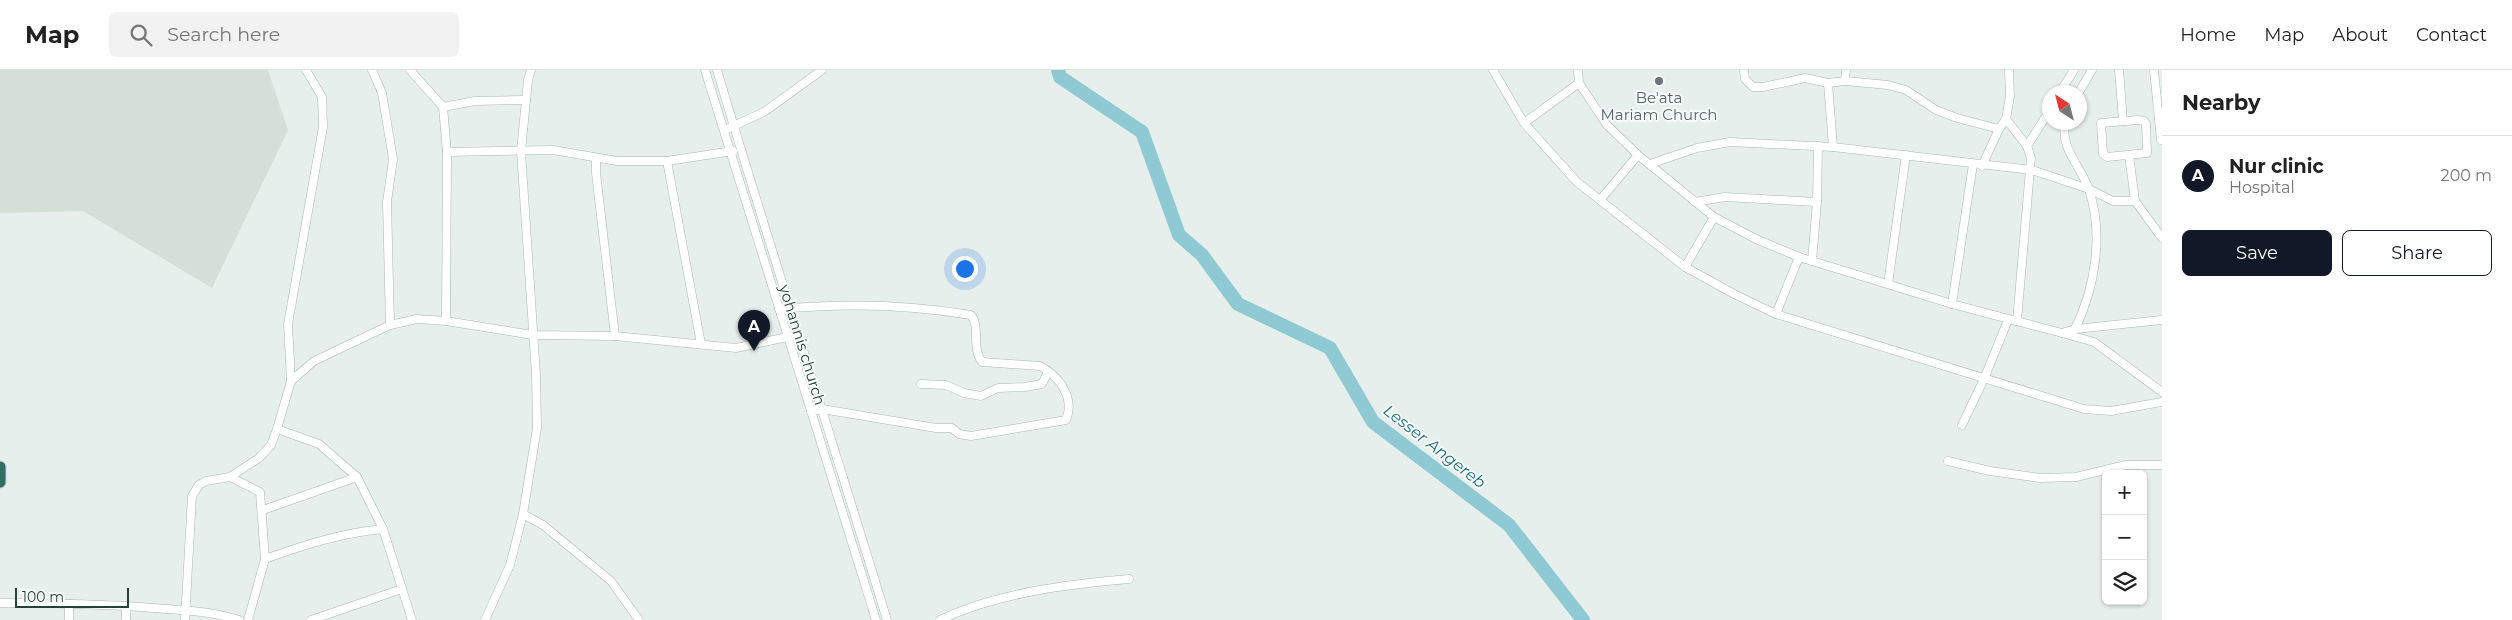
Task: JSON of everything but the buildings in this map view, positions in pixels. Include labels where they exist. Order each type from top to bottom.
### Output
[{"type":"highway","points":[[0,467],[0,482]]},
{"type":"street","points":[[185,620],[192,496],[199,485],[206,481],[230,477],[259,458],[271,445],[291,381],[288,324],[323,127],[322,97],[306,70]]},
{"type":"street","points":[[372,70],[382,93],[394,159],[386,202],[390,325]]},
{"type":"street","points":[[410,70],[443,106],[447,152],[446,321]]},
{"type":"street","points":[[487,619],[510,565],[523,514],[537,428],[521,150],[531,70]]},
{"type":"street","points":[[705,70],[876,620],[886,616]]},
{"type":"street","name":"yohannis church","points":[[717,70],[740,150],[799,333],[886,616]]},
{"type":"street","points":[[723,129],[764,112],[822,70]]},
{"type":"street","points":[[1493,70],[1524,123],[1577,182],[1685,267],[1736,295],[1776,314],[2084,409],[2111,410],[2162,402]]},
{"type":"street","points":[[1577,70],[1579,83],[1607,125],[1638,155],[1714,217],[1756,239],[1799,257],[1952,304],[2094,342],[2162,392]]},
{"type":"street","points":[[1744,70],[1744,79],[1753,87],[1763,87],[1805,74],[1828,83],[1845,81],[1888,85],[1906,90],[1943,112],[1999,129]]},
{"type":"street","points":[[1845,81],[1846,70]]},
{"type":"street","points":[[1982,166],[1999,129],[2006,119],[2010,96],[2009,70]]},
{"type":"street","points":[[2064,85],[2074,70]]},
{"type":"street","points":[[2083,85],[2092,70]]},
{"type":"street","points":[[2119,70],[2123,121]]},
{"type":"street","points":[[2154,70],[2162,140]]},
{"type":"street","points":[[1524,123],[1579,83]]},
{"type":"street","points":[[1828,83],[1833,147]]},
{"type":"street","points":[[443,106],[475,101],[526,100]]},
{"type":"street","points":[[2006,119],[2027,146],[2032,170],[2017,322]]},
{"type":"street","points":[[2123,121],[2144,121],[2146,124],[2147,153],[2107,157],[2102,151],[2101,124],[2123,121]]},
{"type":"street","points":[[2027,146],[2042,123]]},
{"type":"street","points":[[2065,130],[2064,143],[2089,189],[2094,212],[2096,243],[2090,290],[2075,329]]},
{"type":"street","points":[[1650,164],[1697,148],[1730,142],[1833,147],[1982,166],[2032,170],[2089,189],[2113,201],[2135,201]]},
{"type":"street","points":[[1812,261],[1817,202],[1818,146]]},
{"type":"street","points":[[447,152],[553,150],[596,159],[667,161],[740,150]]},
{"type":"street","points":[[1600,200],[1638,155]]},
{"type":"street","points":[[1888,284],[1906,155]]},
{"type":"street","points":[[2129,155],[2135,201],[2162,238]]},
{"type":"street","points":[[596,159],[615,336]]},
{"type":"street","points":[[667,161],[701,344]]},
{"type":"street","points":[[1952,304],[1973,164]]},
{"type":"street","points":[[1695,202],[1725,196],[1817,202]]},
{"type":"street","points":[[1685,267],[1714,217]]},
{"type":"street","points":[[1776,314],[1799,257]]},
{"type":"street","points":[[779,308],[845,304],[924,308],[971,315],[974,319],[976,350],[982,362],[1040,366],[1065,390],[1069,399],[1070,410],[1066,420],[965,436],[952,428],[936,428],[822,409],[811,411]]},
{"type":"street","points":[[291,381],[314,361],[390,325],[417,319],[446,321],[533,335],[615,336],[736,348],[799,333]]},
{"type":"street","points":[[1962,425],[1984,379],[2008,320]]},
{"type":"street","points":[[2062,333],[2075,329],[2162,320]]},
{"type":"street","points":[[921,384],[946,385],[964,393],[981,396],[998,388],[1025,388],[1042,384],[1048,372]]},
{"type":"street","points":[[276,429],[319,444],[357,477],[383,528],[412,620]]},
{"type":"street","points":[[1948,462],[1990,471],[2040,478],[2076,477],[2126,465],[2162,465]]},
{"type":"street","points":[[230,477],[260,492],[263,510],[265,559],[248,620]]},
{"type":"street","points":[[263,510],[357,477]]},
{"type":"street","points":[[523,514],[543,525],[611,580],[638,620]]},
{"type":"street","points":[[265,559],[314,541],[356,531],[383,528]]},
{"type":"street","points":[[940,620],[969,609],[1066,585],[1129,579]]},
{"type":"street","points":[[310,620],[402,589]]},
{"type":"street","points":[[0,603],[126,606],[185,610],[221,614],[239,620]]},
{"type":"street","points":[[69,620],[70,604]]},
{"type":"street","points":[[126,606],[126,620]]},
{"type":"shaded area","points":[[0,70],[268,70],[288,130],[212,288],[83,211],[0,213]]},
{"type":"waterway","name":"Lesser Angereb","points":[[1058,70],[1060,77],[1142,132],[1179,235],[1202,255],[1238,304],[1330,348],[1373,422],[1509,525],[1583,620]]},
{"type":"place","name":"Be'ata Mariam Church","points":[[1659,81]]},
{"type":"place","name":"Nur clinic","points":[[754,351]]}]
